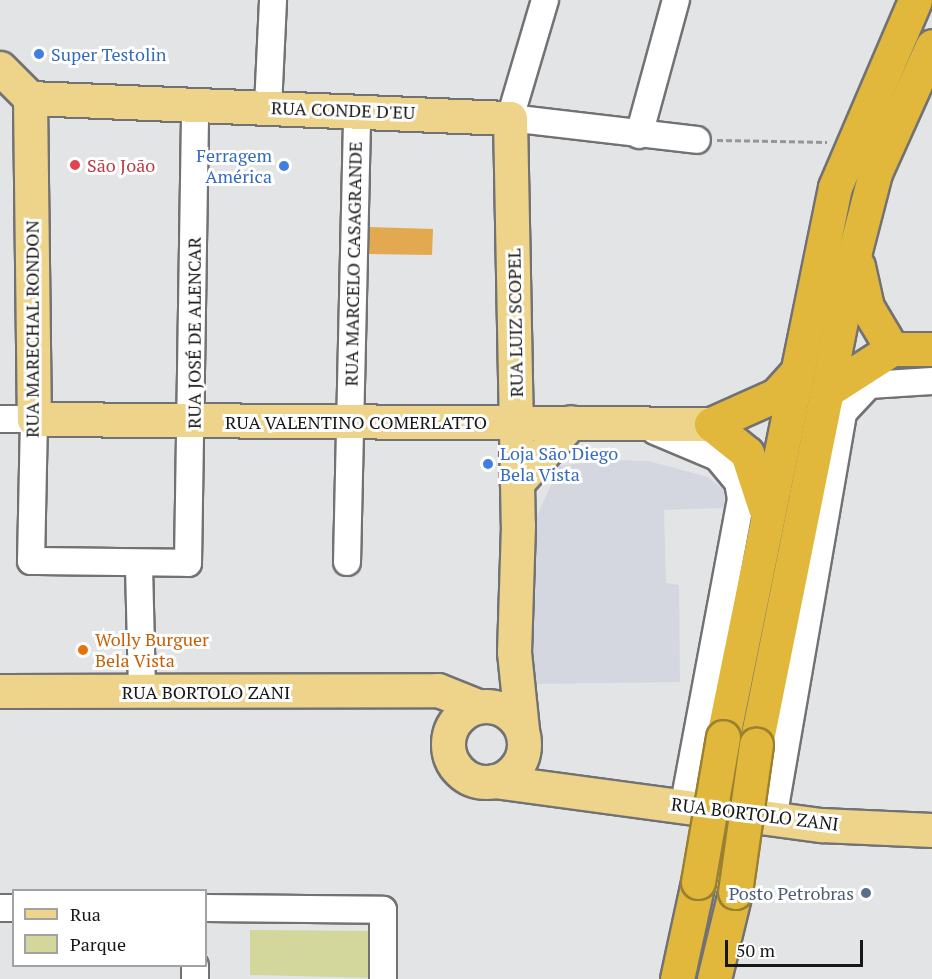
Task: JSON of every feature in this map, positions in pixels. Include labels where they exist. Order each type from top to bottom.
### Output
[{"type":"highway","points":[[677,979],[698,882],[723,737],[794,375],[835,187],[850,142],[915,0]]},
{"type":"highway","points":[[714,979],[735,892],[756,744],[830,389],[855,251],[875,173],[932,46]]},
{"type":"highway","points":[[855,251],[867,308],[892,349]]},
{"type":"highway","points":[[830,389],[892,349],[932,349]]},
{"type":"highway","points":[[767,518],[759,479],[747,453],[711,424],[776,395],[794,375]]},
{"type":"main road","points":[[0,69],[30,98]]},
{"type":"main road","name":"RUA CONDE D'EU","points":[[30,98],[195,103],[510,118]]},
{"type":"main road","name":"RUA MARECHAL RONDON","points":[[30,98],[34,419]]},
{"type":"main road","name":"RUA LUIZ SCOPEL","points":[[510,118],[517,423],[514,652],[523,736]]},
{"type":"main road","name":"RUA VALENTINO COMERLATTO","points":[[34,419],[517,423],[623,421],[711,424]]},
{"type":"main road","points":[[517,483],[572,422]]},
{"type":"main road","name":"RUA LUIZ SCOPEL","points":[[484,706],[514,652]]},
{"type":"main road","name":"RUA BORTOLO ZANI","points":[[0,691],[142,693],[438,690],[484,706]]},
{"type":"main road","points":[[412,692],[436,713],[449,735],[450,757],[463,774],[494,781],[520,762],[523,736]]},
{"type":"main road","points":[[449,735],[459,717],[484,706],[509,713],[523,736],[578,793]]},
{"type":"main road","name":"RUA BORTOLO ZANI","points":[[494,781],[684,805],[773,819],[932,830]]},
{"type":"street","points":[[268,107],[273,0]]},
{"type":"street","name":"RUA LUIZ SCOPEL","points":[[510,118],[545,0]]},
{"type":"street","points":[[639,135],[676,0]]},
{"type":"street","name":"RUA JOSÉ DE ALENCAR","points":[[139,566],[188,563],[194,420],[195,103]]},
{"type":"street","name":"RUA MARCELO CASAGRANDE","points":[[347,562],[357,110]]},
{"type":"street","name":"RUA CONDE D'EU","points":[[510,118],[639,135],[697,140]]},
{"type":"street","points":[[773,819],[843,413],[869,385],[932,381]]},
{"type":"street","name":"RUA VALENTINO COMERLATTO","points":[[0,419],[34,419]]},
{"type":"street","name":"RUA MARECHAL RONDON","points":[[34,419],[31,561],[139,566]]},
{"type":"street","points":[[623,421],[690,441],[717,457],[738,482],[741,499],[684,805]]},
{"type":"street","points":[[139,566],[142,693]]},
{"type":"street","points":[[207,908],[383,910],[383,979]]},
{"type":"path","points":[[697,140],[850,142]]},
{"type":"shaded area","points":[[605,460],[648,461],[708,477],[724,490],[725,508],[664,510],[666,583],[679,585],[680,682],[532,684],[532,528],[559,466]]},
{"type":"green space","points":[[250,930],[371,931],[372,978],[250,975]]},
{"type":"building","points":[[369,227],[433,229],[432,255],[368,254]]},
{"type":"place","name":"Super Testolin","points":[[39,54]]},
{"type":"place","name":"São João","points":[[75,165]]},
{"type":"place","name":"Ferragem América","points":[[284,166]]},
{"type":"place","name":"Loja São Diego Bela Vista","points":[[488,464]]},
{"type":"place","name":"Wolly Burguer Bela Vista","points":[[83,650]]},
{"type":"place","name":"Posto Petrobras","points":[[866,893]]}]
